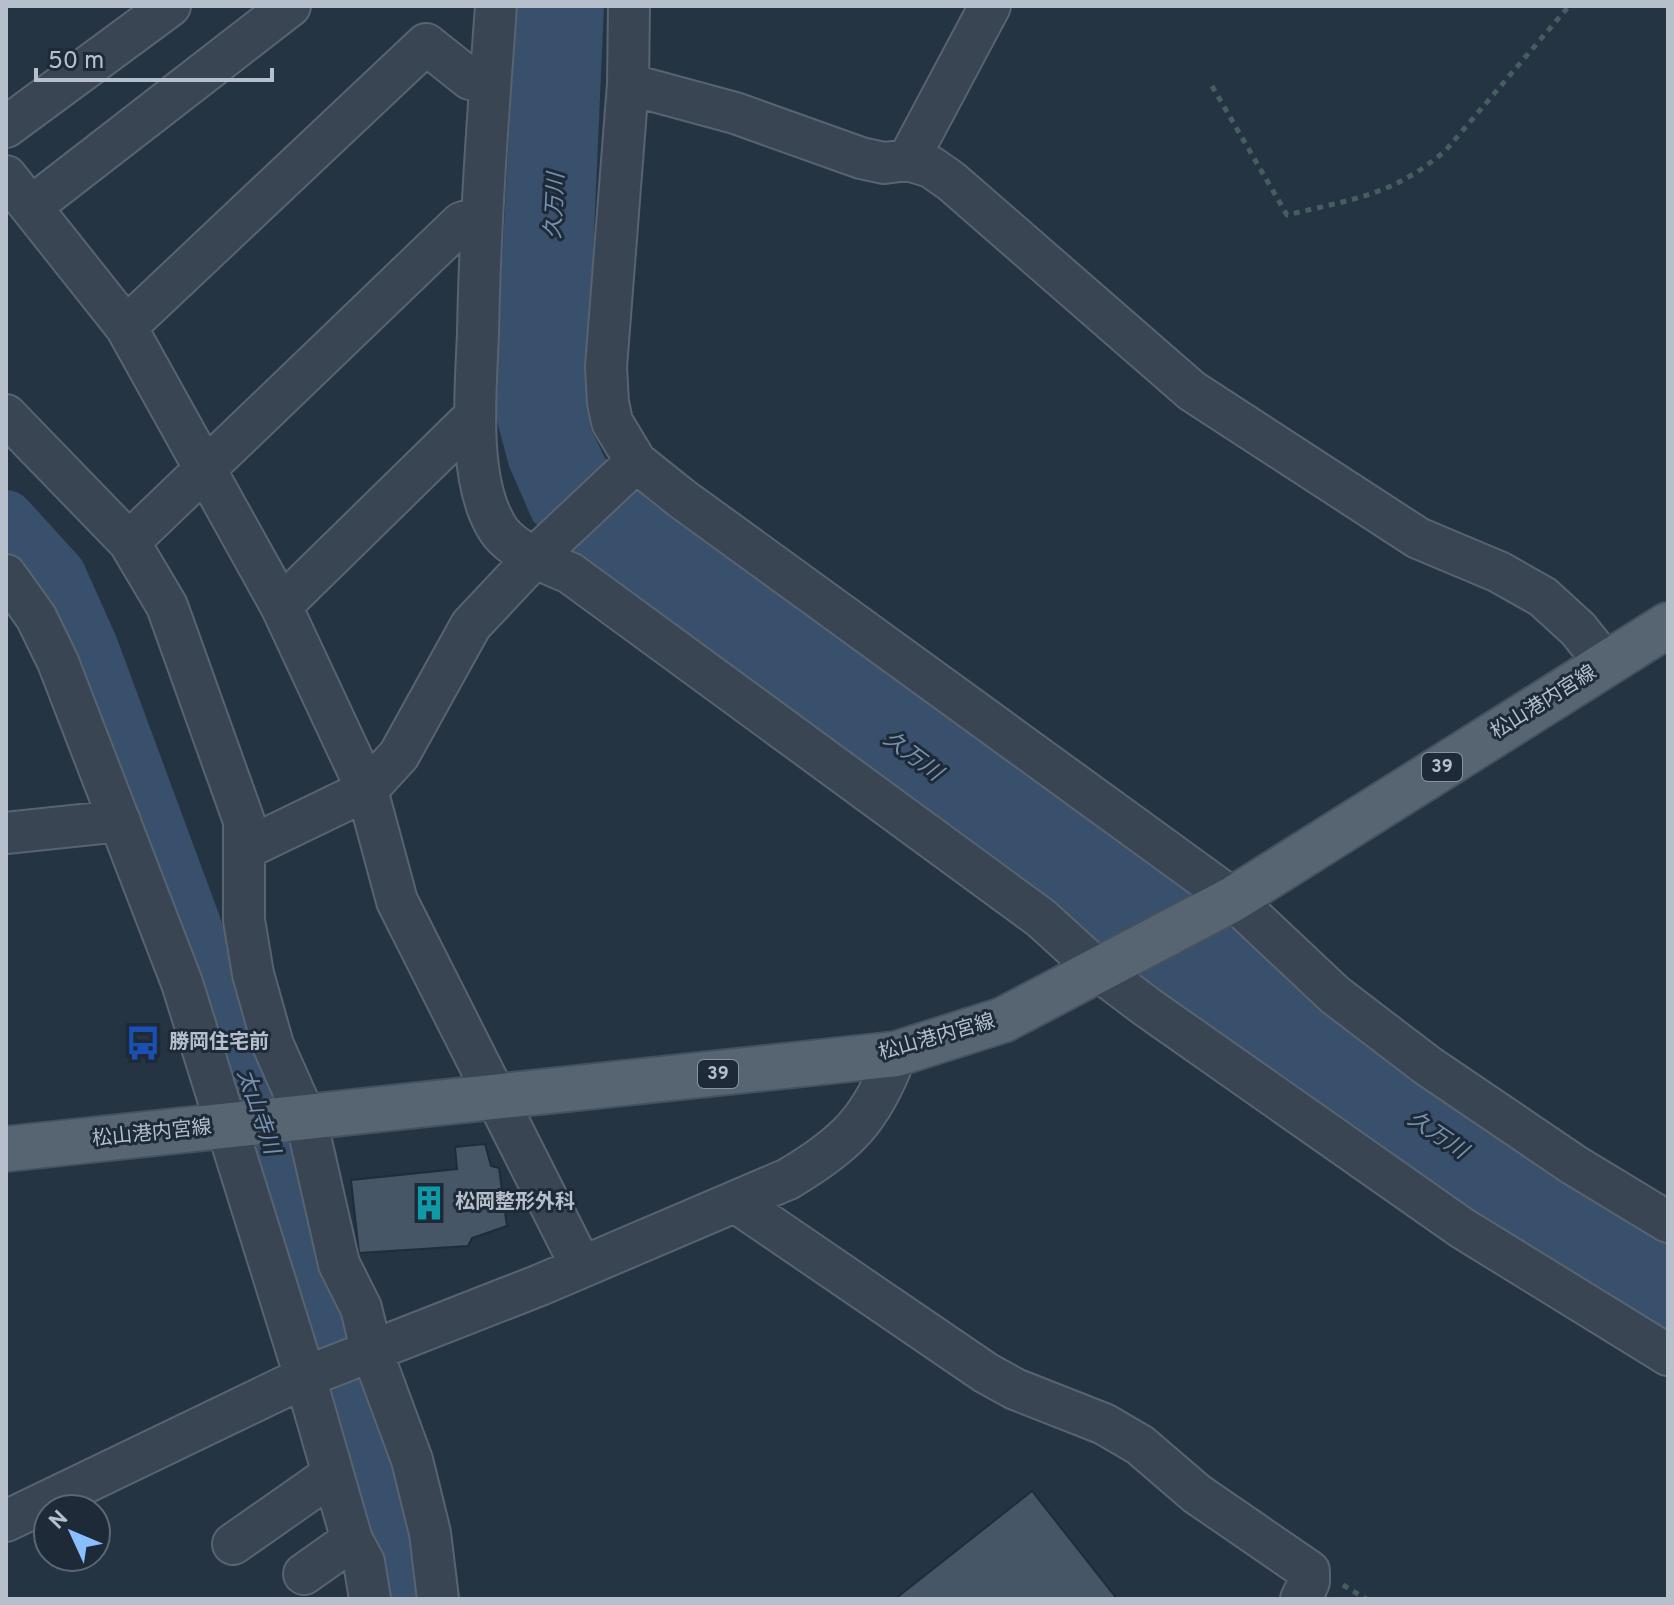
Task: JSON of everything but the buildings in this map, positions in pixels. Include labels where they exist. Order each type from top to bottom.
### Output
[{"type":"main road","name":"松山港内宮線","points":[[6,1149],[498,1099],[896,1054],[1003,1020],[1224,904],[1668,625]]},
{"type":"street","points":[[6,127],[170,6]]},
{"type":"street","points":[[32,206],[290,6]]},
{"type":"street","points":[[496,6],[481,216],[475,416],[487,508],[496,527],[510,542],[542,550],[1462,1228],[1668,1355]]},
{"type":"street","points":[[629,6],[628,84],[606,367],[612,422],[630,466],[681,498],[1224,904],[1417,1058],[1574,1165],[1668,1222]]},
{"type":"street","points":[[908,160],[990,6]]},
{"type":"street","points":[[126,327],[426,44],[470,79],[490,84]]},
{"type":"street","points":[[628,84],[735,113],[861,158],[884,163],[908,160],[931,167],[951,181],[1192,391],[1418,538],[1499,572],[1543,597],[1578,629],[1606,664]]},
{"type":"street","points":[[6,176],[126,327],[281,606],[367,790],[397,901],[581,1266]]},
{"type":"street","points":[[129,542],[461,223],[481,216]]},
{"type":"street","points":[[6,415],[129,542],[167,606],[244,821],[244,920],[253,974],[339,1264],[361,1308],[371,1349],[421,1492],[438,1599]]},
{"type":"street","points":[[281,606],[475,416]]},
{"type":"street","points":[[245,849],[367,790],[399,755],[471,625],[542,550],[630,466]]},
{"type":"street","points":[[6,575],[21,618],[120,821],[182,983],[232,1126],[352,1540],[364,1562],[370,1599]]},
{"type":"street","points":[[6,833],[120,821]]},
{"type":"street","points":[[6,1521],[305,1377],[737,1203],[788,1179],[839,1143],[868,1115],[880,1097],[896,1054]]},
{"type":"street","points":[[737,1203],[986,1373],[1015,1389],[1104,1424],[1148,1450],[1197,1494],[1309,1571],[1309,1582],[1301,1599]]},
{"type":"street","points":[[233,1544],[333,1474]]},
{"type":"street","points":[[304,1574],[352,1540]]},
{"type":"path","points":[[1212,86],[1287,215],[1383,192],[1424,169],[1446,150],[1569,6]]},
{"type":"water","name":"久万川","points":[[516,6],[604,6],[588,370],[590,427],[605,458],[649,501],[1178,882],[1337,1017],[1668,1238],[1668,1341],[1435,1193],[576,562],[533,521],[509,466],[494,410]]},
{"type":"waterway","name":"太山寺川","points":[[6,518],[58,575],[91,649],[192,922],[281,1181],[389,1549],[392,1599]]},
{"type":"place","name":"勝岡住宅前","points":[[143,1043]]},
{"type":"place","name":"松岡整形外科","points":[[429,1203]]}]
